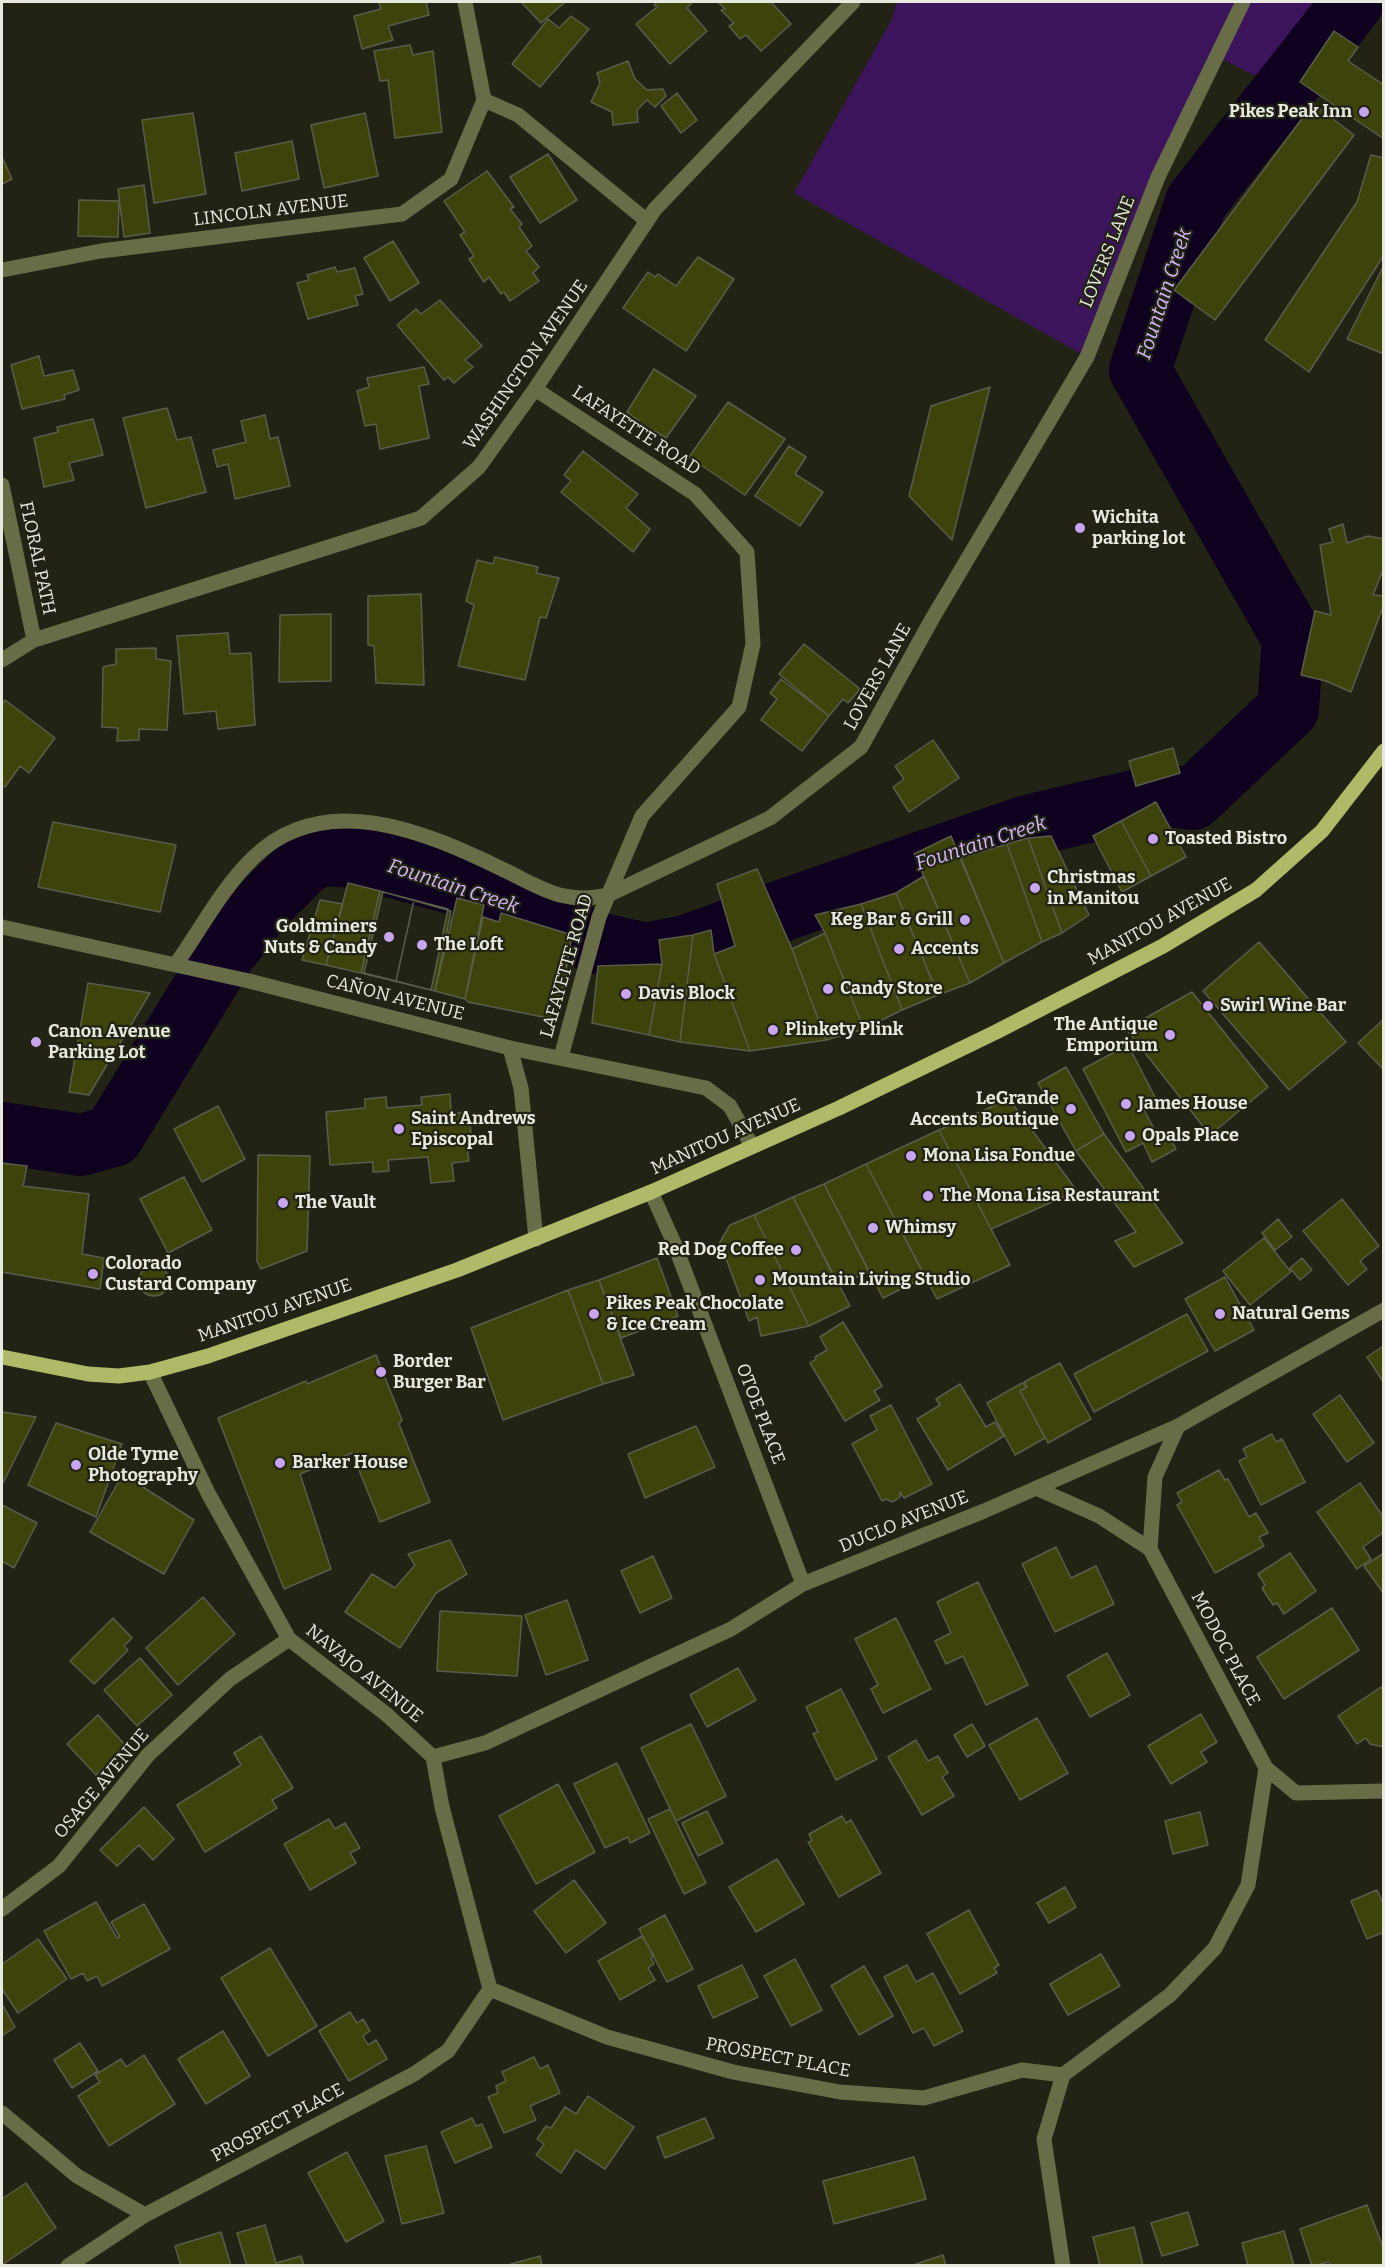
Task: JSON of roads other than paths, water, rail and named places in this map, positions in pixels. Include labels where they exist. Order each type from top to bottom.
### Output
[{"type":"main road","name":"MANITOU AVENUE","points":[[2,1357],[88,1374],[119,1376],[150,1372],[208,1356],[457,1270],[651,1192],[839,1108],[996,1032],[1163,946],[1256,890],[1322,831],[1383,751]]},
{"type":"street","points":[[465,2],[484,100],[518,115],[647,221]]},
{"type":"street","name":"WASHINGTON AVENUE","points":[[2,660],[34,640],[421,518],[479,466],[535,389],[655,209],[853,2]]},
{"type":"street","name":"LOVERS LANE","points":[[176,964],[229,886],[253,857],[275,840],[304,825],[331,821],[394,825],[492,864],[562,898],[608,895],[770,818],[861,747],[938,609],[1087,357],[1158,177],[1243,2]]},
{"type":"street","name":"LINCOLN AVENUE","points":[[2,270],[101,251],[402,214],[451,179],[484,100]]},
{"type":"street","name":"LAFAYETTE ROAD","points":[[535,389],[695,494],[747,552],[753,644],[739,707],[642,816],[608,895],[595,932],[561,1057]]},
{"type":"street","name":"FLORAL PATH","points":[[2,485],[34,640]]},
{"type":"street","name":"CAÑON AVENUE","points":[[2,927],[249,981],[510,1048],[706,1088],[730,1106],[752,1146]]},
{"type":"street","points":[[510,1048],[521,1088],[536,1239]]},
{"type":"street","name":"OTOE PLACE","points":[[651,1192],[674,1243],[804,1584]]},
{"type":"street","name":"DUCLO AVENUE","points":[[433,1757],[485,1743],[731,1629],[804,1584],[1036,1488],[1178,1426],[1383,1310]]},
{"type":"street","name":"NAVAJO AVENUE","points":[[150,1372],[208,1493],[290,1639],[386,1714],[433,1757]]},
{"type":"street","points":[[1150,1549],[1155,1477],[1178,1426]]},
{"type":"street","name":"MODOC PLACE","points":[[1036,1488],[1099,1516],[1150,1549],[1266,1768]]},
{"type":"street","name":"OSAGE AVENUE","points":[[2,1909],[59,1866],[148,1755],[230,1679],[290,1639]]},
{"type":"street","points":[[433,1757],[442,1807],[490,1989]]},
{"type":"street","points":[[1063,2265],[1044,2139],[1063,2075],[1170,1995],[1215,1948],[1248,1885],[1266,1768],[1296,1792],[1383,1791]]},
{"type":"street","name":"PROSPECT PLACE","points":[[68,2265],[145,2215],[414,2074],[447,2051],[490,1989],[607,2037],[733,2072],[840,2092],[924,2098],[1022,2070],[1063,2075]]},
{"type":"street","points":[[2,2113],[77,2176],[145,2215]]},
{"type":"waterway","name":"Fountain Creek","points":[[2,1133],[81,1145],[113,1136],[225,953],[264,904],[303,865],[321,855],[356,857],[463,886],[506,900],[593,942],[646,954],[686,946],[1027,826],[1160,795],[1193,799],[1288,709],[1293,639],[1140,370],[1196,202],[1353,2]]},
{"type":"place","name":"Pikes Peak Inn","points":[[1364,112]]},
{"type":"place","name":"Wichita parking lot","points":[[1080,528]]},
{"type":"place","name":"Toasted Bistro","points":[[1153,839]]},
{"type":"place","name":"Christmas in Manitou","points":[[1035,888]]},
{"type":"place","name":"Keg Bar & Grill","points":[[965,920]]},
{"type":"place","name":"Goldminers Nuts & Candy","points":[[389,937]]},
{"type":"place","name":"The Loft","points":[[422,945]]},
{"type":"place","name":"Accents","points":[[899,949]]},
{"type":"place","name":"Candy Store","points":[[828,989]]},
{"type":"place","name":"Davis Block","points":[[626,994]]},
{"type":"place","name":"Swirl Wine Bar","points":[[1208,1006]]},
{"type":"place","name":"Plinkety Plink","points":[[773,1030]]},
{"type":"place","name":"The Antique Emporium","points":[[1170,1035]]},
{"type":"place","name":"Canon Avenue Parking Lot","points":[[36,1042]]},
{"type":"place","name":"James House","points":[[1126,1104]]},
{"type":"place","name":"LeGrande Accents Boutique","points":[[1071,1109]]},
{"type":"place","name":"Saint Andrews Episcopal","points":[[399,1129]]},
{"type":"place","name":"Opals Place","points":[[1130,1136]]},
{"type":"place","name":"Mona Lisa Fondue","points":[[911,1156]]},
{"type":"place","name":"The Mona Lisa Restaurant","points":[[928,1196]]},
{"type":"place","name":"The Vault","points":[[283,1203]]},
{"type":"place","name":"Whimsy","points":[[873,1228]]},
{"type":"place","name":"Red Dog Coffee","points":[[796,1250]]},
{"type":"place","name":"Colorado Custard Company","points":[[93,1274]]},
{"type":"place","name":"Mountain Living Studio","points":[[760,1280]]},
{"type":"place","name":"Pikes Peak Chocolate & Ice Cream","points":[[594,1314]]},
{"type":"place","name":"Natural Gems","points":[[1220,1314]]},
{"type":"place","name":"Border Burger Bar","points":[[381,1372]]},
{"type":"place","name":"Barker House","points":[[280,1463]]},
{"type":"place","name":"Olde Tyme Photography","points":[[76,1465]]}]
